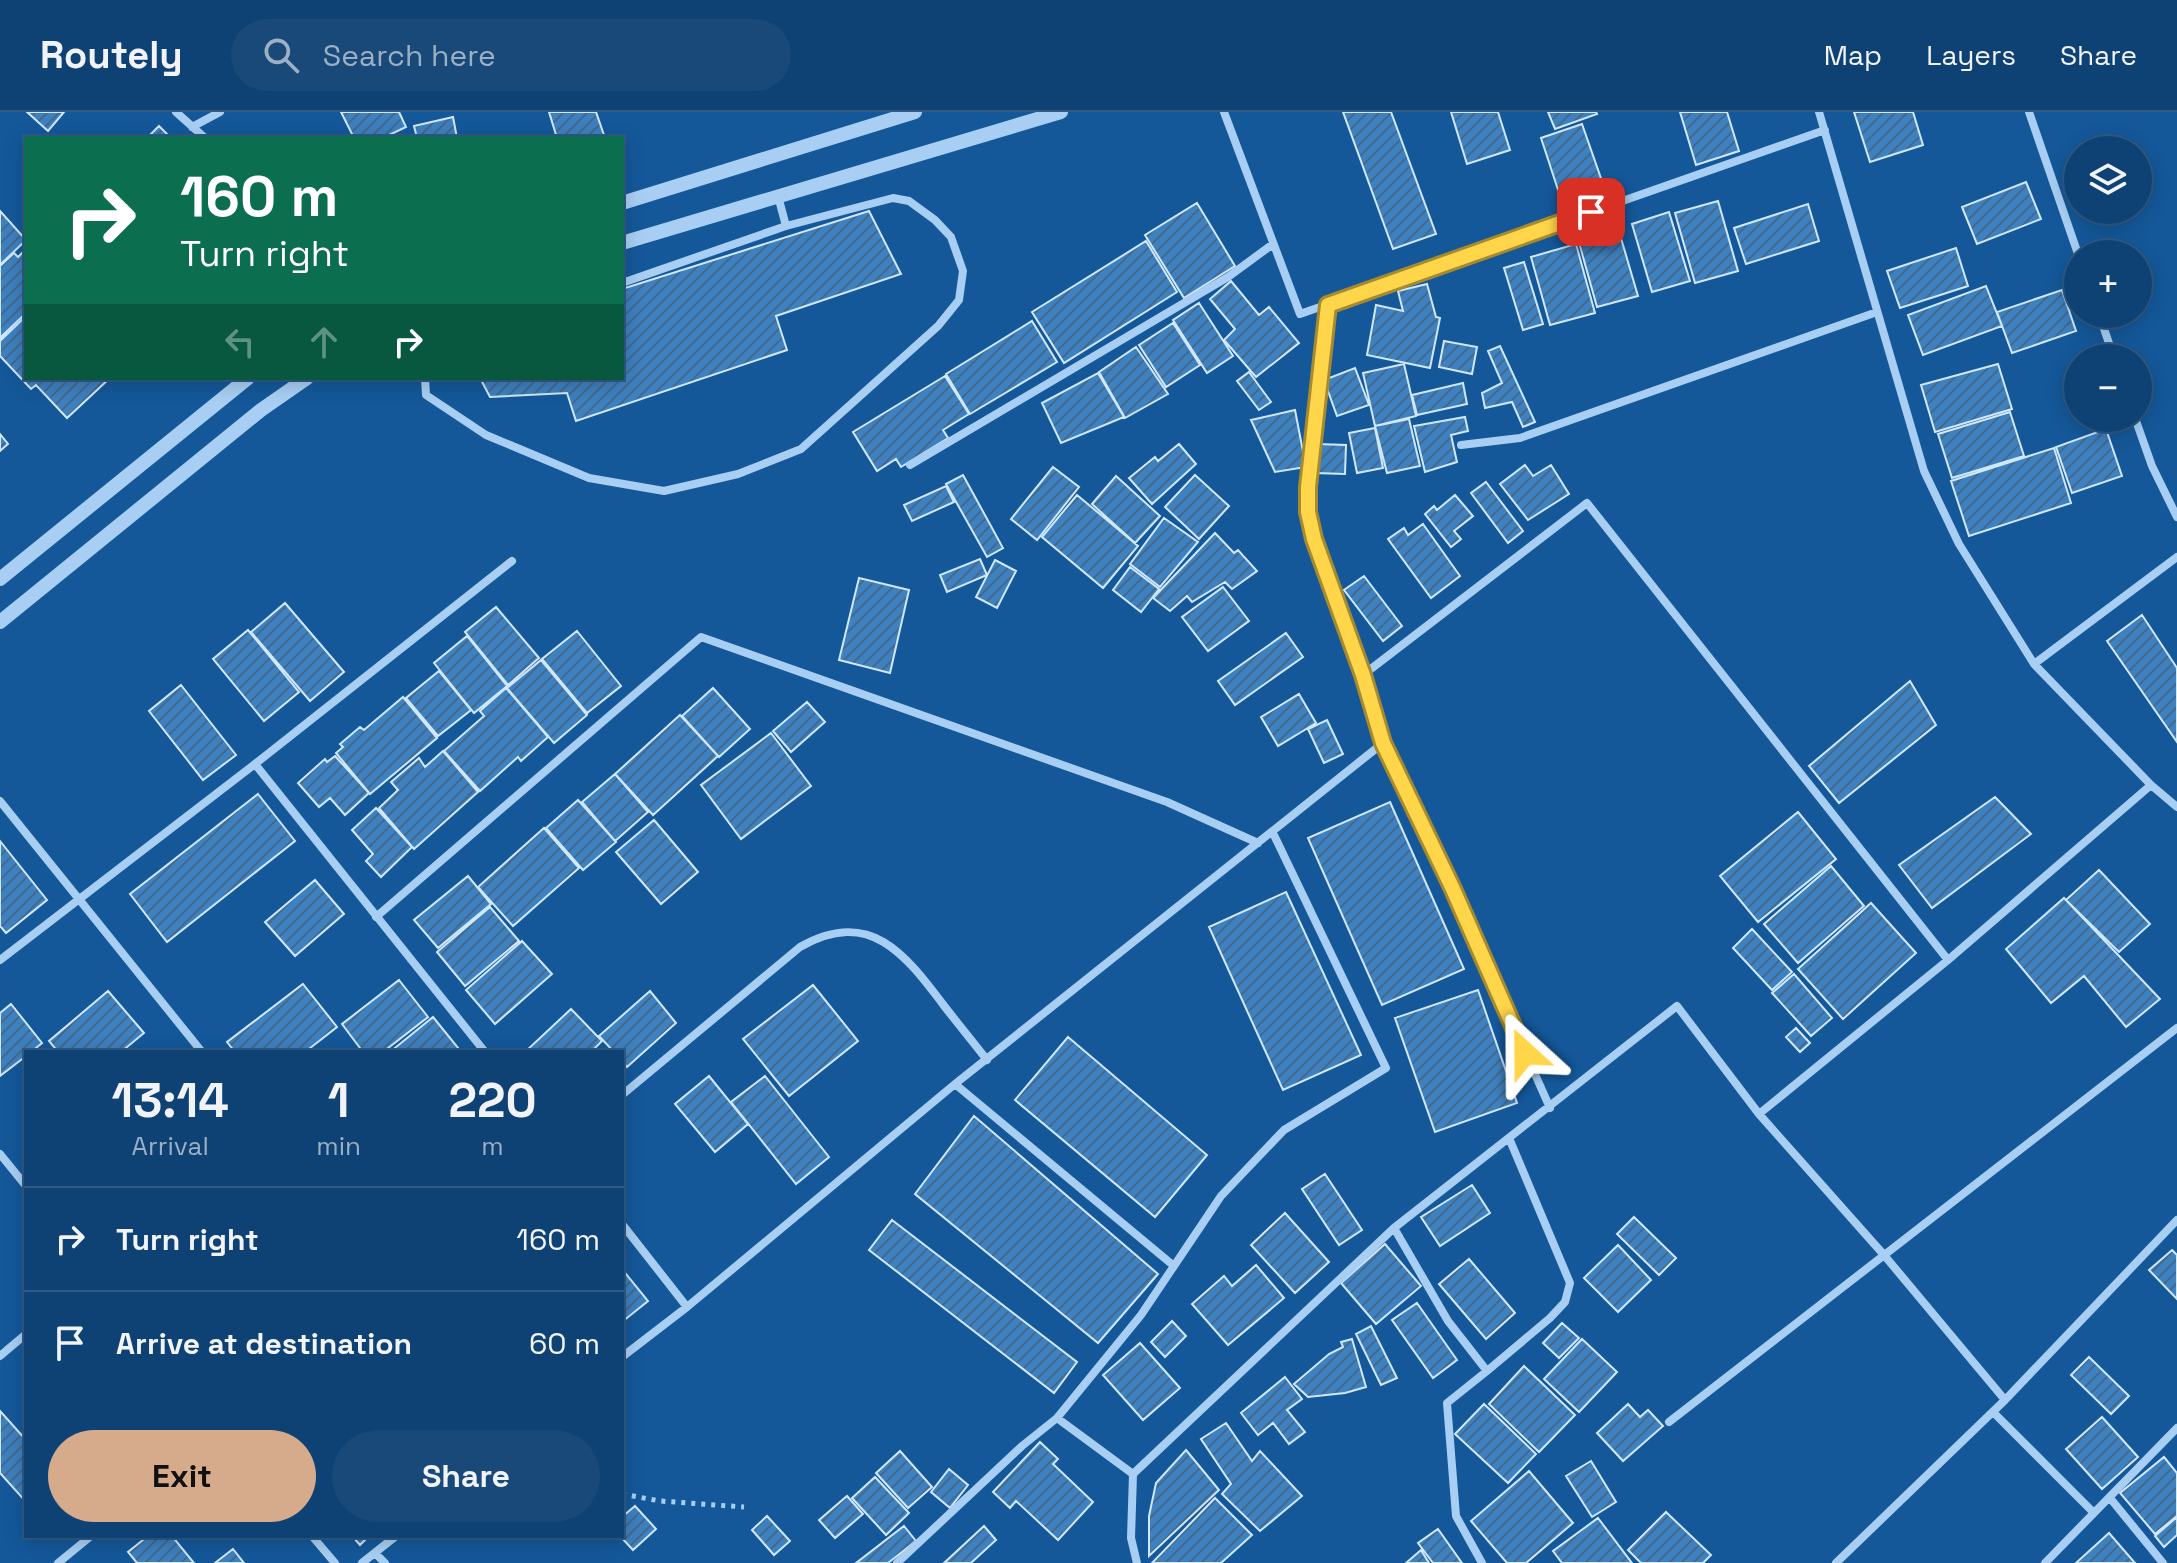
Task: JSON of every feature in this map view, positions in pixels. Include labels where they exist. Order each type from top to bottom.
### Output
[{"type":"street","points":[[176,112],[203,136]]},
{"type":"street","points":[[192,127],[220,112]]},
{"type":"street","points":[[624,202],[915,112]]},
{"type":"street","points":[[624,242],[1061,112]]},
{"type":"street","points":[[1224,112],[1300,314],[1825,130]]},
{"type":"street","points":[[1819,112],[1924,471],[1959,544],[2034,664],[2151,785],[2176,805]]},
{"type":"street","points":[[2029,112],[2073,240]]},
{"type":"street","points":[[778,196],[786,226]]},
{"type":"street","points":[[425,380],[426,395],[486,435],[589,478],[664,491],[738,474],[801,449],[938,326],[959,300],[963,271],[951,237],[935,220],[909,201],[893,198],[786,226],[624,282]]},
{"type":"street","points":[[910,465],[1228,277],[1273,244]]},
{"type":"street","points":[[1328,305],[1308,487],[1308,512],[1314,539],[1363,675],[1383,743],[1452,887],[1550,1108]]},
{"type":"street","points":[[1461,445],[1520,438],[1877,312]]},
{"type":"street","points":[[0,579],[246,380]]},
{"type":"street","points":[[0,622],[261,410],[304,380]]},
{"type":"street","points":[[2140,432],[2152,466],[2177,517]]},
{"type":"street","points":[[1363,675],[1587,503],[1948,960]]},
{"type":"street","points":[[2034,664],[2177,557]]},
{"type":"street","points":[[0,960],[512,561]]},
{"type":"street","points":[[376,917],[701,637],[1167,802],[1258,843]]},
{"type":"street","points":[[624,1355],[687,1307],[955,1084],[1383,743]]},
{"type":"street","points":[[255,764],[483,1050]]},
{"type":"street","points":[[1759,1114],[1948,960],[2151,785]]},
{"type":"street","points":[[0,801],[200,1050]]},
{"type":"street","points":[[897,1563],[1022,1446],[1057,1418],[1141,1315],[1221,1196],[1284,1130],[1386,1068],[1273,833]]},
{"type":"street","points":[[624,1093],[800,947],[821,935],[842,931],[886,940],[899,951],[918,970],[987,1060]]},
{"type":"street","points":[[1137,1563],[1131,1538],[1133,1474],[1394,1228],[1677,1006],[1759,1114],[1884,1255],[2005,1400]]},
{"type":"street","points":[[1669,1422],[2177,1028]]},
{"type":"street","points":[[955,1084],[1174,1266]]},
{"type":"street","points":[[1482,1563],[1456,1516],[1447,1403],[1550,1318],[1565,1302],[1570,1283],[1509,1138]]},
{"type":"street","points":[[0,1154],[24,1184]]},
{"type":"street","points":[[1836,1563],[2005,1400],[2177,1220]]},
{"type":"street","points":[[624,1227],[687,1307]]},
{"type":"street","points":[[1394,1228],[1448,1321],[1487,1371]]},
{"type":"street","points":[[0,1356],[24,1336]]},
{"type":"street","points":[[1993,1412],[2094,1513]]},
{"type":"street","points":[[1057,1418],[1133,1474]]},
{"type":"street","points":[[2045,1563],[2177,1428]]},
{"type":"street","points":[[2110,1498],[2163,1563]]},
{"type":"street","points":[[58,1563],[89,1538]]},
{"type":"street","points":[[314,1538],[335,1563]]},
{"type":"street","points":[[362,1563],[394,1538]]},
{"type":"street","points":[[375,1553],[385,1563]]},
{"type":"path","points":[[624,1494],[660,1501],[744,1507]]},
{"type":"building","points":[[27,112],[64,112],[48,131]]},
{"type":"building","points":[[341,112],[399,112],[406,127],[387,136],[353,136]]},
{"type":"building","points":[[549,112],[596,112],[604,136],[556,136]]},
{"type":"building","points":[[1343,112],[1391,112],[1436,234],[1393,249]]},
{"type":"building","points":[[1451,112],[1498,112],[1510,150],[1467,164]]},
{"type":"building","points":[[1548,112],[1596,112],[1597,114],[1555,129]]},
{"type":"building","points":[[1680,112],[1727,112],[1739,151],[1696,165]]},
{"type":"building","points":[[1854,112],[1913,112],[1923,145],[1870,162]]},
{"type":"building","points":[[453,117],[457,136],[416,136],[414,126]]},
{"type":"building","points":[[1582,124],[1604,187],[1562,202],[1541,138]]},
{"type":"building","points":[[159,126],[169,136],[149,136]]},
{"type":"building","points":[[2026,182],[2041,219],[1977,244],[1962,207]]},
{"type":"building","points":[[1718,201],[1738,271],[1695,283],[1675,213]]},
{"type":"building","points":[[1197,203],[1235,266],[1184,298],[1145,235]]},
{"type":"building","points":[[1808,204],[1819,241],[1746,264],[1734,228]]},
{"type":"building","points":[[0,211],[24,238],[24,242],[0,265]]},
{"type":"building","points":[[869,211],[901,274],[776,316],[787,350],[576,421],[567,393],[490,397],[481,380],[624,380],[624,288]]},
{"type":"building","points":[[1669,212],[1690,281],[1652,292],[1632,224]]},
{"type":"building","points":[[1618,228],[1638,296],[1597,307],[1578,239]]},
{"type":"building","points":[[1146,241],[1177,292],[1064,363],[1032,312]]},
{"type":"building","points":[[1576,244],[1595,313],[1550,325],[1531,257]]},
{"type":"building","points":[[1956,248],[1968,286],[1900,308],[1887,271]]},
{"type":"building","points":[[14,253],[18,257],[24,253],[24,315],[0,338],[0,266]]},
{"type":"building","points":[[1524,262],[1543,324],[1523,330],[1504,268]]},
{"type":"building","points":[[1231,281],[1259,315],[1269,307],[1299,343],[1256,377],[1224,340],[1235,329],[1210,299]]},
{"type":"building","points":[[1427,284],[1436,317],[1440,318],[1430,368],[1367,355],[1376,305],[1403,311],[1398,291]]},
{"type":"building","points":[[1986,286],[2002,326],[1923,355],[1908,315]]},
{"type":"building","points":[[2062,290],[2064,328],[2075,328],[2076,331],[2012,353],[1997,312]]},
{"type":"building","points":[[1199,303],[1233,356],[1207,373],[1173,320]]},
{"type":"building","points":[[24,318],[24,380],[108,380],[67,418],[36,385],[31,389],[0,356],[0,341]]},
{"type":"building","points":[[1032,321],[1057,362],[970,414],[946,374]]},
{"type":"building","points":[[1173,323],[1200,365],[1166,387],[1139,345]]},
{"type":"building","points":[[1444,341],[1477,347],[1472,374],[1439,367]]},
{"type":"building","points":[[1500,346],[1535,422],[1523,427],[1512,402],[1485,408],[1482,393],[1502,383],[1488,351]]},
{"type":"building","points":[[1136,347],[1168,394],[1125,418],[1099,372]]},
{"type":"building","points":[[1404,364],[1416,416],[1375,426],[1363,373]]},
{"type":"building","points":[[1998,364],[2012,409],[1935,432],[1921,385]]},
{"type":"building","points":[[1355,368],[1369,405],[1337,416],[1324,380]]},
{"type":"building","points":[[1249,372],[1271,402],[1259,410],[1237,381]]},
{"type":"building","points":[[1098,373],[1124,417],[1061,443],[1042,403]]},
{"type":"building","points":[[945,376],[969,414],[943,430],[948,438],[901,467],[896,459],[877,471],[853,432]]},
{"type":"building","points":[[1463,383],[1467,404],[1417,415],[1412,395]]},
{"type":"building","points":[[1295,410],[1306,467],[1275,472],[1251,420]]},
{"type":"building","points":[[2010,412],[2024,456],[1952,478],[1938,434]]},
{"type":"building","points":[[1465,417],[1468,431],[1451,435],[1457,462],[1425,472],[1414,426]]},
{"type":"building","points":[[1409,419],[1420,466],[1387,473],[1375,426]]},
{"type":"building","points":[[1375,428],[1383,468],[1357,473],[1349,433]]},
{"type":"building","points":[[2098,432],[2107,432],[2122,476],[2072,493],[2056,447]]},
{"type":"building","points":[[0,434],[8,444],[0,451]]},
{"type":"building","points":[[1179,444],[1196,464],[1152,504],[1129,478],[1155,457],[1158,461]]},
{"type":"building","points":[[1317,444],[1346,445],[1345,474],[1315,473]]},
{"type":"building","points":[[2054,448],[2071,503],[1969,536],[1951,481]]},
{"type":"building","points":[[1525,465],[1533,476],[1551,465],[1569,494],[1528,520],[1500,484]]},
{"type":"building","points":[[1053,467],[1079,487],[1037,540],[1011,519]]},
{"type":"building","points":[[963,475],[1003,548],[987,557],[946,484]]},
{"type":"building","points":[[1195,475],[1229,506],[1199,539],[1165,507]]},
{"type":"building","points":[[1116,476],[1160,516],[1135,543],[1092,504]]},
{"type":"building","points":[[1486,482],[1523,531],[1508,543],[1471,493]]},
{"type":"building","points":[[946,486],[954,502],[912,521],[904,505]]},
{"type":"building","points":[[1077,495],[1138,546],[1103,588],[1042,537]]},
{"type":"building","points":[[1455,495],[1473,516],[1454,531],[1461,539],[1451,547],[1425,514],[1434,506],[1437,510]]},
{"type":"building","points":[[1164,518],[1198,542],[1160,587],[1130,564]]},
{"type":"building","points":[[1423,524],[1460,576],[1431,598],[1388,539],[1404,528],[1408,535]]},
{"type":"building","points":[[1215,533],[1234,553],[1238,550],[1257,571],[1232,589],[1225,582],[1192,602],[1187,596],[1170,611],[1153,598]]},
{"type":"building","points":[[980,559],[987,575],[947,592],[940,575]]},
{"type":"building","points":[[995,560],[1016,571],[997,608],[976,597]]},
{"type":"building","points":[[1130,567],[1159,589],[1141,612],[1113,590]]},
{"type":"building","points":[[1364,576],[1402,626],[1383,641],[1344,590]]},
{"type":"building","points":[[859,578],[909,590],[890,673],[839,660]]},
{"type":"building","points":[[1223,587],[1249,621],[1208,651],[1182,617]]},
{"type":"building","points":[[285,603],[344,672],[310,701],[251,632]]},
{"type":"building","points":[[496,607],[539,658],[508,685],[465,632]]},
{"type":"building","points":[[2142,615],[2177,668],[2177,742],[2107,641]]},
{"type":"building","points":[[248,630],[299,692],[264,721],[213,659]]},
{"type":"building","points":[[577,631],[621,686],[587,713],[542,659]]},
{"type":"building","points":[[1286,633],[1303,657],[1235,705],[1218,681]]},
{"type":"building","points":[[467,636],[507,686],[474,713],[434,663]]},
{"type":"building","points":[[541,660],[587,715],[554,743],[507,688]]},
{"type":"building","points":[[439,671],[471,710],[438,736],[406,698]]},
{"type":"building","points":[[1910,681],[1936,725],[1839,803],[1809,766]]},
{"type":"building","points":[[181,685],[236,755],[203,780],[149,711]]},
{"type":"building","points":[[506,688],[548,737],[521,761],[518,757],[480,791],[444,751],[484,716],[480,711]]},
{"type":"building","points":[[713,688],[750,729],[719,757],[682,716]]},
{"type":"building","points":[[1299,694],[1316,723],[1278,746],[1261,717]]},
{"type":"building","points":[[403,697],[437,738],[370,794],[336,753],[343,747],[340,744],[360,727],[364,730]]},
{"type":"building","points":[[807,702],[825,722],[791,752],[773,731]]},
{"type":"building","points":[[680,715],[718,756],[653,815],[615,774]]},
{"type":"building","points":[[1327,720],[1343,754],[1324,763],[1308,729]]},
{"type":"building","points":[[771,733],[811,786],[741,839],[701,785]]},
{"type":"building","points":[[443,751],[478,792],[414,849],[379,808],[398,790],[391,782],[419,758],[425,767]]},
{"type":"building","points":[[335,756],[369,793],[345,815],[330,798],[319,807],[298,783],[325,759],[327,762]]},
{"type":"building","points":[[615,774],[648,812],[615,841],[582,802]]},
{"type":"building","points":[[258,794],[295,841],[167,942],[130,894]]},
{"type":"building","points":[[1995,797],[2031,834],[1932,908],[1899,865]]},
{"type":"building","points":[[578,800],[616,842],[583,870],[546,828]]},
{"type":"building","points":[[1390,802],[1464,969],[1382,1005],[1308,838]]},
{"type":"building","points":[[376,808],[412,847],[381,877],[366,861],[373,854],[352,830]]},
{"type":"building","points":[[1798,812],[1836,859],[1758,922],[1720,876]]},
{"type":"building","points":[[654,820],[698,872],[661,904],[616,852]]},
{"type":"building","points":[[544,828],[579,868],[513,926],[478,887]]},
{"type":"building","points":[[0,841],[47,900],[6,933],[0,926]]},
{"type":"building","points":[[1831,866],[1864,906],[1798,963],[1764,924]]},
{"type":"building","points":[[2099,870],[2150,924],[2119,952],[2066,900]]},
{"type":"building","points":[[468,876],[491,904],[438,948],[414,920]]},
{"type":"building","points":[[315,880],[344,914],[295,956],[265,922]]},
{"type":"building","points":[[1286,892],[1361,1055],[1283,1090],[1209,927]]},
{"type":"building","points":[[2064,898],[2160,999],[2126,1027],[2084,976],[2051,1003],[2006,949]]},
{"type":"building","points":[[1871,903],[1916,953],[1843,1019],[1798,969]]},
{"type":"building","points":[[490,907],[519,941],[465,986],[437,952]]},
{"type":"building","points":[[1752,929],[1792,972],[1772,990],[1733,948]]},
{"type":"building","points":[[522,941],[552,974],[495,1024],[466,990]]},
{"type":"building","points":[[1794,974],[1832,1018],[1811,1036],[1772,993]]},
{"type":"building","points":[[399,980],[428,1017],[386,1050],[362,1050],[342,1024]]},
{"type":"building","points":[[303,984],[337,1027],[308,1050],[233,1050],[227,1042]]},
{"type":"building","points":[[813,985],[858,1041],[789,1096],[743,1039]]},
{"type":"building","points":[[1478,990],[1517,1103],[1435,1132],[1395,1018]]},
{"type":"building","points":[[108,991],[144,1033],[123,1050],[56,1050],[49,1041]]},
{"type":"building","points":[[650,991],[676,1023],[627,1067],[624,1050],[612,1050],[599,1036]]},
{"type":"building","points":[[11,1004],[42,1043],[33,1050],[24,1050],[24,1058],[0,1076],[0,1013]]},
{"type":"building","points":[[571,1009],[602,1041],[593,1050],[527,1050]]},
{"type":"building","points":[[433,1017],[459,1049],[458,1050],[392,1050]]},
{"type":"building","points":[[1796,1028],[1810,1043],[1800,1052],[1786,1037]]},
{"type":"building","points":[[1068,1037],[1207,1155],[1155,1217],[1015,1100]]},
{"type":"building","points":[[709,1076],[748,1124],[715,1152],[675,1104]]},
{"type":"building","points":[[765,1076],[829,1157],[796,1184],[731,1102]]},
{"type":"building","points":[[974,1116],[1158,1274],[1098,1343],[915,1194]]},
{"type":"building","points":[[1325,1174],[1362,1230],[1339,1245],[1302,1189]]},
{"type":"building","points":[[1472,1185],[1490,1213],[1440,1246],[1421,1217]]},
{"type":"building","points":[[1285,1213],[1329,1262],[1295,1293],[1251,1245]]},
{"type":"building","points":[[1634,1217],[1676,1258],[1659,1275],[1617,1234]]},
{"type":"building","points":[[892,1220],[1077,1362],[1054,1393],[869,1250]]},
{"type":"building","points":[[1385,1244],[1421,1286],[1376,1324],[1341,1283]]},
{"type":"building","points":[[1618,1245],[1651,1280],[1618,1312],[1584,1278]]},
{"type":"building","points":[[2172,1250],[2177,1255],[2177,1299],[2149,1270]]},
{"type":"building","points":[[1469,1259],[1515,1313],[1486,1339],[1439,1284]]},
{"type":"building","points":[[1256,1265],[1284,1298],[1228,1345],[1192,1304],[1224,1276],[1232,1286]]},
{"type":"building","points":[[624,1271],[648,1301],[624,1320]]},
{"type":"building","points":[[1417,1303],[1457,1360],[1433,1378],[1392,1320]]},
{"type":"building","points":[[1172,1321],[1186,1336],[1165,1357],[1151,1342]]},
{"type":"building","points":[[1562,1323],[1579,1338],[1559,1358],[1543,1343]]},
{"type":"building","points":[[1371,1326],[1397,1378],[1381,1385],[1356,1334]]},
{"type":"building","points":[[1352,1339],[1366,1387],[1308,1397],[1294,1384],[1329,1354],[1343,1347],[1341,1342]]},
{"type":"building","points":[[1582,1339],[1617,1372],[1579,1412],[1544,1379]]},
{"type":"building","points":[[1140,1343],[1180,1388],[1143,1420],[1103,1375]]},
{"type":"building","points":[[2089,1357],[2129,1396],[2111,1414],[2071,1375]]},
{"type":"building","points":[[1524,1366],[1575,1415],[1539,1452],[1489,1404]]},
{"type":"building","points":[[1285,1377],[1302,1399],[1287,1410],[1305,1432],[1289,1444],[1273,1423],[1258,1435],[1241,1413]]},
{"type":"building","points":[[1484,1404],[1536,1454],[1508,1483],[1455,1434]]},
{"type":"building","points":[[1628,1404],[1640,1417],[1648,1410],[1663,1426],[1623,1461],[1597,1433]]},
{"type":"building","points":[[0,1411],[24,1438],[24,1500],[0,1473]]},
{"type":"building","points":[[2102,1417],[2138,1457],[2102,1489],[2066,1449]]},
{"type":"building","points":[[1226,1423],[1252,1461],[1260,1451],[1302,1496],[1260,1531],[1222,1494],[1231,1484],[1201,1439]]},
{"type":"building","points":[[1040,1442],[1058,1459],[1053,1464],[1093,1502],[1058,1540],[1016,1501],[1010,1508],[993,1492]]},
{"type":"building","points":[[1186,1450],[1219,1490],[1149,1556],[1149,1516],[1156,1483]]},
{"type":"building","points":[[900,1451],[932,1487],[908,1508],[876,1473]]},
{"type":"building","points":[[2164,1457],[2177,1473],[2177,1516],[2155,1534],[2120,1493]]},
{"type":"building","points":[[1591,1461],[1616,1502],[1592,1517],[1566,1476]]},
{"type":"building","points":[[949,1469],[968,1485],[950,1508],[931,1492]]},
{"type":"building","points":[[1529,1471],[1573,1523],[1526,1563],[1507,1563],[1471,1521]]},
{"type":"building","points":[[875,1477],[909,1513],[886,1535],[852,1498]]},
{"type":"building","points":[[847,1496],[863,1514],[835,1538],[819,1520]]},
{"type":"building","points":[[1215,1498],[1252,1535],[1221,1563],[1152,1563]]},
{"type":"building","points":[[635,1506],[656,1529],[633,1550],[622,1538],[624,1515]]},
{"type":"building","points":[[1666,1512],[1711,1555],[1703,1563],[1641,1563],[1628,1550]]},
{"type":"building","points":[[767,1516],[790,1541],[774,1555],[752,1530]]},
{"type":"building","points":[[2177,1517],[2177,1535],[2164,1547],[2155,1536]]},
{"type":"building","points":[[1598,1518],[1632,1563],[1562,1563],[1553,1551]]},
{"type":"building","points":[[904,1526],[916,1541],[888,1563],[856,1563]]},
{"type":"building","points":[[984,1526],[996,1540],[971,1563],[944,1563]]},
{"type":"building","points":[[1438,1529],[1462,1563],[1433,1563],[1418,1543]]},
{"type":"building","points":[[2109,1533],[2135,1563],[2076,1563]]},
{"type":"building","points":[[146,1538],[174,1538],[194,1563],[137,1563],[128,1552]]},
{"type":"building","points":[[354,1538],[367,1538],[360,1545]]},
{"type":"building","points":[[233,1549],[244,1563],[215,1563]]},
{"type":"building","points":[[1421,1550],[1429,1563],[1406,1563]]},
{"type":"route","points":[[1525,1053],[1452,887],[1383,743],[1363,675],[1314,539],[1308,512],[1308,487],[1328,305],[1591,212]]}]
